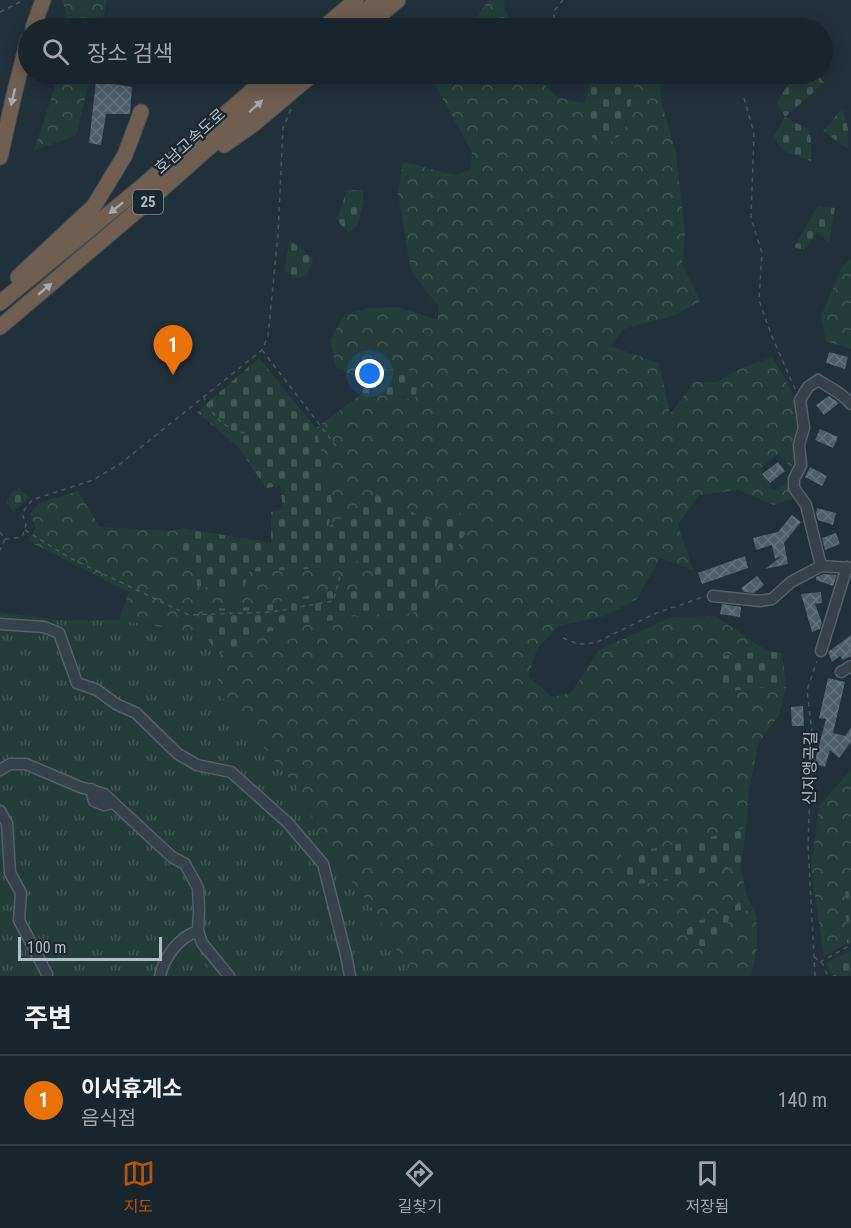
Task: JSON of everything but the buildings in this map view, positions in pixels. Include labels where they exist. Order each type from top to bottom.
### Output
[{"type":"highway","points":[[37,18],[44,0]]},
{"type":"highway","points":[[335,18],[356,0]]},
{"type":"highway","points":[[357,18],[378,0]]},
{"type":"highway","points":[[377,18],[398,0]]},
{"type":"highway","points":[[0,157],[18,79]]},
{"type":"highway","name":"호남고속도로","points":[[0,302],[146,183],[260,84]]},
{"type":"highway","name":"호남고속도로","points":[[0,327],[152,198],[281,84]]},
{"type":"highway","points":[[152,198],[255,123],[301,84]]},
{"type":"highway","points":[[0,302],[21,273],[94,206],[125,155],[141,112]]},
{"type":"lane","points":[[821,566],[806,505],[794,488],[794,479],[801,465],[799,446],[804,428],[800,400],[808,387],[818,380],[841,393],[851,404]]},
{"type":"lane","points":[[713,596],[760,601],[772,599],[791,582],[821,566],[849,568],[821,651]]},
{"type":"lane","points":[[0,624],[44,627],[59,633],[77,682],[97,690],[116,704],[136,713],[178,754],[197,765],[231,772],[288,823],[323,864],[350,976]]},
{"type":"lane","points":[[0,770],[10,764],[26,764],[80,787],[104,794],[172,857],[185,864],[198,888],[198,931],[202,943],[229,976]]},
{"type":"lane","points":[[0,811],[7,824],[10,873],[21,893],[20,920],[47,976]]},
{"type":"lane","points":[[160,976],[175,947],[188,934],[198,931]]},
{"type":"path","points":[[0,12],[24,0]]},
{"type":"path","points":[[554,18],[554,11],[562,0]]},
{"type":"path","points":[[744,98],[754,133],[751,218],[762,254],[759,300],[800,400]]},
{"type":"path","points":[[5,538],[22,537],[26,525],[22,513],[32,500],[93,480],[120,464],[262,350],[268,336],[278,234],[283,128],[292,108]]},
{"type":"path","points":[[262,350],[336,446]]},
{"type":"path","points":[[203,396],[213,415],[225,427],[247,434]]},
{"type":"path","points":[[24,529],[70,558],[189,615],[271,612],[333,601],[340,572]]},
{"type":"path","points":[[0,532],[5,538]]},
{"type":"path","points":[[0,550],[5,538]]},
{"type":"path","points":[[563,638],[578,644],[595,643],[654,614],[703,597],[713,596]]},
{"type":"path","name":"신지앵곡길","points":[[815,976],[808,844],[812,732],[807,690],[821,651]]},
{"type":"path","points":[[820,962],[851,945]]},
{"type":"path","points":[[813,957],[820,962],[828,976]]},
{"type":"green space","points":[[61,0],[107,0],[103,18],[66,18],[65,8]]},
{"type":"green space","points":[[489,0],[504,0],[505,12],[510,18],[476,18]]},
{"type":"green space","points":[[56,84],[89,84],[76,135],[34,151]]},
{"type":"green space","points":[[435,84],[544,84],[557,97],[585,103],[585,131],[624,133],[635,84],[660,84],[661,101],[676,153],[685,235],[682,264],[700,301],[675,315],[624,329],[610,346],[659,363],[670,414],[694,382],[717,382],[735,371],[772,357],[788,384],[795,402],[799,421],[799,441],[791,467],[778,454],[760,469],[773,490],[789,482],[794,498],[774,505],[738,490],[699,495],[678,524],[693,570],[660,558],[637,599],[605,616],[558,626],[537,649],[528,677],[553,697],[571,693],[599,650],[672,617],[715,616],[767,651],[721,656],[720,692],[770,687],[786,688],[779,715],[758,744],[749,790],[746,828],[691,842],[621,855],[621,865],[630,885],[679,879],[721,868],[741,868],[747,898],[720,915],[694,922],[729,917],[754,908],[757,942],[751,976],[411,976],[374,910],[328,851],[297,787],[218,692],[218,654],[267,632],[373,613],[395,617],[431,607],[439,577],[470,526],[459,512],[430,521],[377,495],[327,528],[333,505],[316,428],[363,393],[415,399],[379,372],[359,378],[336,367],[330,340],[345,314],[369,308],[398,307],[438,320],[438,306],[411,271],[398,193],[403,162],[454,175],[471,170],[472,152]]},
{"type":"green space","points":[[590,84],[635,84],[624,133],[603,146],[585,131],[585,103]]},
{"type":"green space","points":[[789,84],[823,84],[785,117],[777,102]]},
{"type":"green space","points":[[842,109],[848,129],[847,148],[823,131]]},
{"type":"green space","points":[[785,117],[808,129],[811,139],[811,161],[782,150],[773,137]]},
{"type":"green space","points":[[347,190],[363,190],[363,203],[357,227],[348,233],[337,220]]},
{"type":"green space","points":[[818,206],[835,208],[829,242],[817,233],[804,250],[794,247]]},
{"type":"green space","points":[[289,240],[313,259],[307,276],[294,278],[285,270]]},
{"type":"green space","points":[[851,259],[851,349],[826,341],[821,316],[842,267]]},
{"type":"green space","points":[[259,358],[316,428],[333,505],[328,527],[377,495],[430,521],[459,512],[470,526],[439,577],[432,607],[394,617],[372,613],[267,632],[218,654],[204,634],[203,609],[258,607],[335,590],[368,591],[382,580],[359,560],[324,568],[246,572],[245,591],[197,586],[196,555],[175,549],[182,528],[271,543],[271,512],[283,509],[280,486],[266,488],[239,448],[197,412]]},
{"type":"green space","points":[[405,366],[418,382],[415,399],[363,393],[359,378]]},
{"type":"green space","points":[[19,488],[29,497],[14,512],[6,502],[11,493]]},
{"type":"green space","points":[[78,491],[100,527],[171,531],[182,528],[175,549],[196,555],[245,591],[245,572],[324,568],[359,560],[382,580],[368,591],[335,590],[258,607],[204,609],[204,634],[119,620],[129,592],[28,541],[36,527],[30,514],[40,503]]},
{"type":"green space","points":[[0,612],[60,620],[119,620],[204,634],[218,654],[218,692],[297,787],[328,851],[374,910],[411,976],[215,976],[206,963],[183,976],[0,976]]},
{"type":"green space","points":[[767,651],[782,653],[786,688],[769,687],[720,692],[721,656]]},
{"type":"green space","points":[[851,770],[851,883],[845,883],[847,943],[824,956],[811,869],[819,806]]},
{"type":"green space","points":[[746,828],[741,868],[721,868],[679,879],[630,885],[621,865],[621,854],[691,842]]},
{"type":"green space","points":[[845,882],[851,883],[851,943],[847,943]]},
{"type":"green space","points":[[747,898],[754,908],[729,917],[722,945],[700,946],[692,942],[685,932],[694,922],[720,915]]},
{"type":"green space","points":[[851,951],[851,976],[833,976],[826,963]]},
{"type":"green space","points":[[206,963],[215,976],[183,976]]},
{"type":"place","name":"이서휴게소","points":[[173,375]]}]
